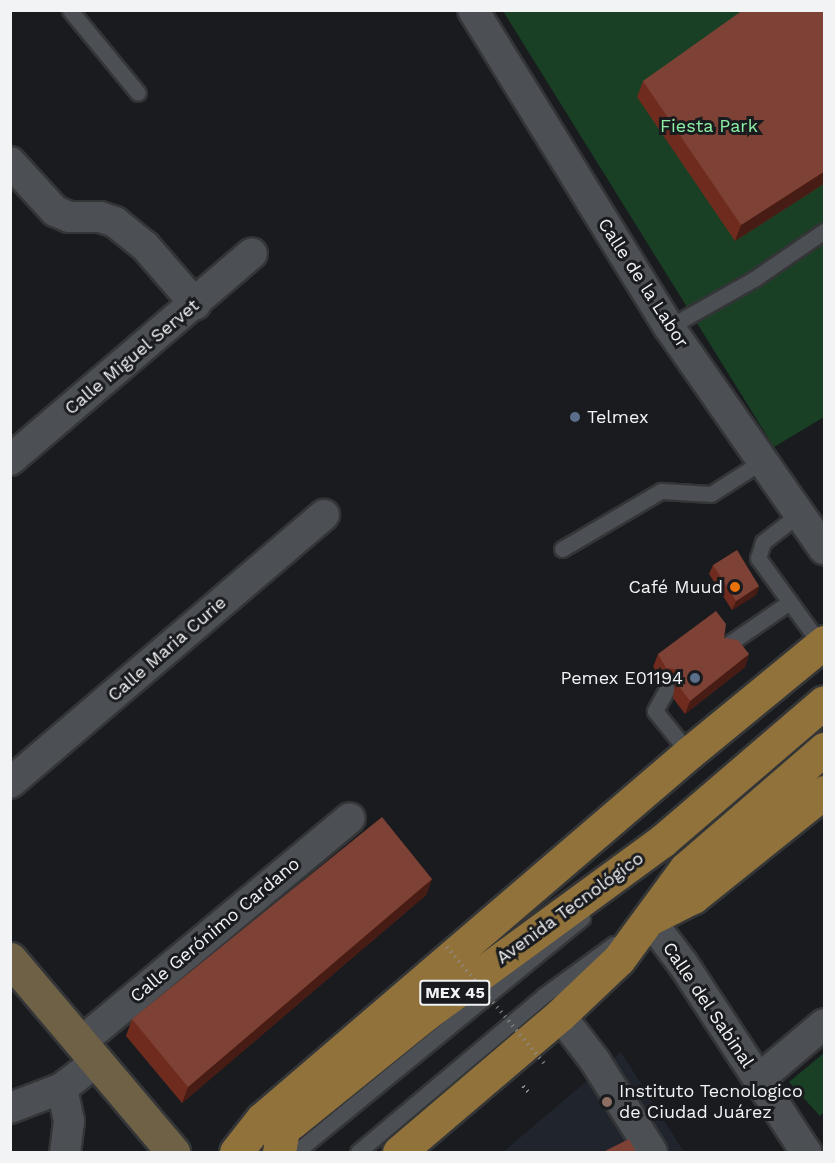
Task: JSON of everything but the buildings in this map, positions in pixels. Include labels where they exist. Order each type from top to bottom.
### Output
[{"type":"main road","points":[[236,1152],[262,1119],[689,753],[823,644]]},
{"type":"main road","name":"Avenida Tecnológico","points":[[254,1152],[286,1145],[427,1013],[662,841],[825,702]]},
{"type":"main road","points":[[399,1152],[560,1016],[619,959],[685,869],[825,748]]},
{"type":"main road","points":[[648,919],[693,897],[825,792]]},
{"type":"main road","points":[[10,959],[173,1152]]},
{"type":"street","name":"Calle de la Labor","points":[[473,10],[669,327],[825,549]]},
{"type":"street","points":[[10,162],[55,211],[69,217],[100,217],[115,222],[145,246],[195,304]]},
{"type":"street","name":"Calle Miguel Servet","points":[[10,460],[252,253]]},
{"type":"street","name":"Calle Maria Curie","points":[[10,783],[324,515]]},
{"type":"street","name":"Calle Gerónimo Cardano","points":[[10,1108],[62,1088],[88,1052],[350,818]]},
{"type":"street","name":"Calle del Sabinal","points":[[648,919],[683,964],[806,1152]]},
{"type":"street","points":[[560,1016],[595,1061],[652,1152]]},
{"type":"street","points":[[759,1079],[825,1024]]},
{"type":"street","points":[[62,1088],[69,1121],[65,1152]]},
{"type":"street","points":[[814,1152],[825,1143]]},
{"type":"lane","points":[[70,10],[138,93]]},
{"type":"lane","points":[[669,327],[754,279],[825,231]]},
{"type":"lane","points":[[562,549],[661,491],[711,494],[764,460]]},
{"type":"lane","points":[[799,514],[763,542],[758,558],[788,603],[823,644]]},
{"type":"lane","points":[[727,645],[788,603]]},
{"type":"lane","points":[[667,689],[655,711],[689,753]]},
{"type":"lane","points":[[358,1152],[543,996],[648,919]]},
{"type":"path","points":[[447,947],[546,1066]]},
{"type":"path","points":[[522,1087],[530,1094]]},
{"type":"shaded area","name":"Instituto Tecnologico de Ciudad Juárez","points":[[621,1052],[684,1152],[503,1152]]},
{"type":"green space","name":"Fiesta Park","points":[[503,11],[824,11],[824,417],[774,447]]},
{"type":"green space","points":[[824,1053],[824,1112],[820,1116],[789,1082]]},
{"type":"place","name":"Telmex","points":[[575,417]]},
{"type":"place","name":"Café Muud","points":[[735,587]]},
{"type":"place","name":"Pemex E01194","points":[[695,678]]},
{"type":"place","name":"Instituto Tecnologico de Ciudad Juárez","points":[[607,1102]]}]
